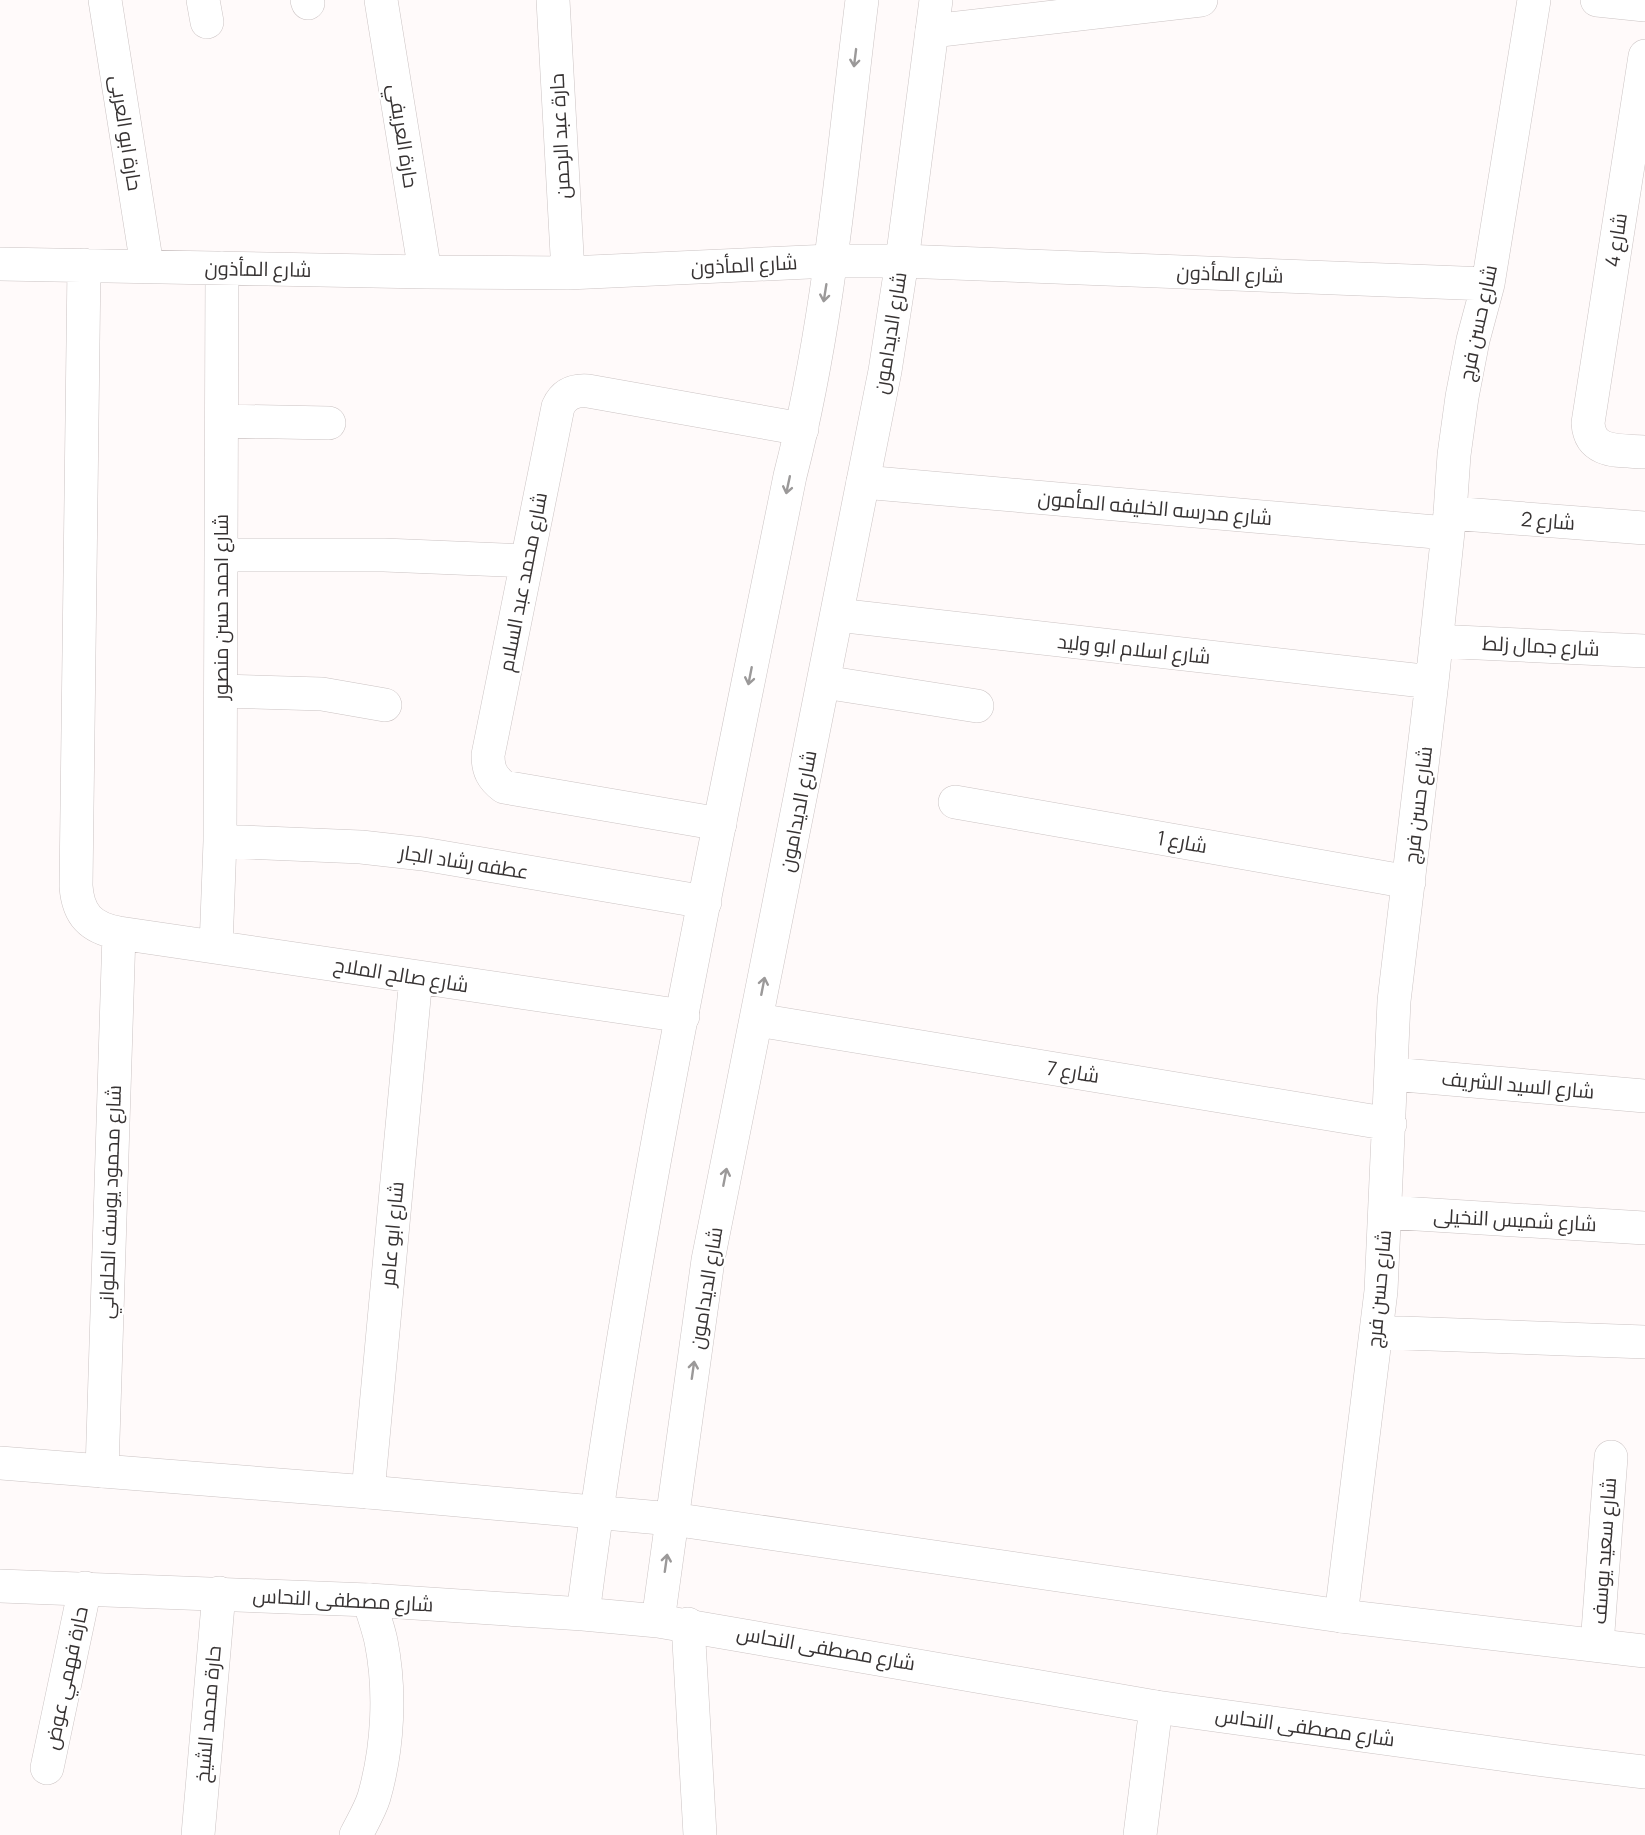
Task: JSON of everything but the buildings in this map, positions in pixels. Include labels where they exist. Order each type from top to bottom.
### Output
[{"type":"street","name":"حارة ابو العربى","points":[[105,0],[147,267]]},
{"type":"street","name":"حارة العريفي","points":[[381,0],[425,272]]},
{"type":"street","name":"حارة عبد الرحمن","points":[[552,0],[568,273]]},
{"type":"street","points":[[584,1614],[597,1511],[639,1249],[720,824],[788,487],[802,429],[830,261],[862,0]]},
{"type":"street","points":[[934,15],[1201,0]]},
{"type":"street","name":"شارع حسن فرج","points":[[1341,1616],[1381,1291],[1394,1001],[1437,641],[1454,455],[1473,340],[1488,284],[1534,0]]},
{"type":"street","points":[[1597,0],[1645,5]]},
{"type":"street","name":"شارع الديدامون","points":[[700,1835],[673,1623],[672,1519],[708,1260],[885,371],[902,261],[934,15]]},
{"type":"street","name":"شارع 4","points":[[1645,56],[1588,423],[1588,432],[1598,445],[1645,452]]},
{"type":"street","name":"شارع المأذون","points":[[0,264],[568,273],[830,261],[902,261],[1488,284]]},
{"type":"street","name":"شارع صالح الملاح","points":[[84,265],[75,886],[77,900],[83,913],[92,923],[105,930],[119,933],[683,1016]]},
{"type":"street","name":"شارع احمد حسن منصور","points":[[216,947],[220,840],[222,268]]},
{"type":"street","name":"شارع محمد عبد السلام","points":[[720,824],[504,787],[494,779],[488,768],[488,755],[558,407],[562,400],[574,392],[588,391],[802,429]]},
{"type":"street","points":[[222,421],[329,423]]},
{"type":"street","name":"شارع مدرسه الخليفه المأمون","points":[[863,482],[1449,523]]},
{"type":"street","name":"شارع 2","points":[[1449,523],[1645,528]]},
{"type":"street","points":[[222,555],[384,555],[527,561]]},
{"type":"street","name":"شارع اسلام ابو وليد","points":[[837,615],[1432,682]]},
{"type":"street","name":"شارع جمال زلط","points":[[1437,641],[1645,651]]},
{"type":"street","points":[[824,682],[977,706]]},
{"type":"street","points":[[221,691],[322,694],[385,705]]},
{"type":"street","name":"شارع 1","points":[[955,802],[1409,882]]},
{"type":"street","name":"عطفه رشاد الجار","points":[[220,840],[423,854],[705,902]]},
{"type":"street","name":"شارع محمود يوسف الحلواني","points":[[102,1471],[119,933]]},
{"type":"street","name":"شارع ابو عامر","points":[[368,1492],[416,977]]},
{"type":"street","name":"شارع 7","points":[[757,1020],[1389,1124]]},
{"type":"street","name":"شارع السيد الشريف","points":[[1392,1074],[1645,1096]]},
{"type":"street","name":"شارع شميس النخيلى","points":[[1385,1212],[1645,1228]]},
{"type":"street","points":[[1376,1332],[1645,1342]]},
{"type":"street","name":"شارع سعيد يوسف","points":[[1596,1645],[1611,1457]]},
{"type":"street","points":[[0,1463],[672,1519],[1341,1616],[1645,1651]]},
{"type":"street","name":"شارع مصطفى النحاس","points":[[0,1586],[369,1600],[584,1614],[673,1623],[1156,1707],[1645,1772]]},
{"type":"street","name":"حارة فهمي عوض","points":[[47,1768],[85,1588]]},
{"type":"street","name":"حارة محمد الشيخ","points":[[198,1835],[219,1593]]},
{"type":"street","points":[[356,1835],[373,1799],[382,1760],[386,1720],[386,1681],[381,1641],[369,1600]]},
{"type":"street","points":[[1140,1835],[1156,1707]]}]
